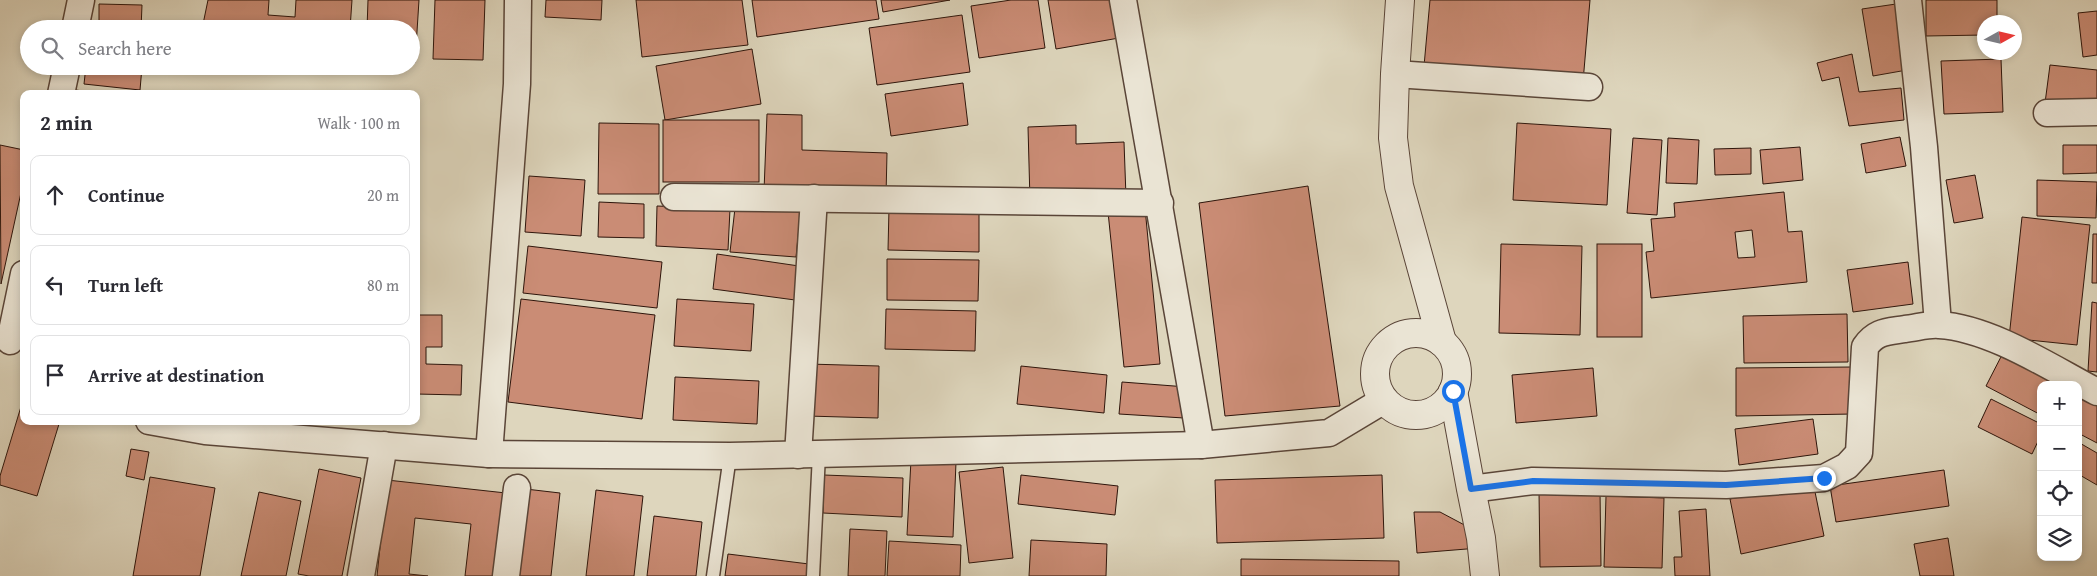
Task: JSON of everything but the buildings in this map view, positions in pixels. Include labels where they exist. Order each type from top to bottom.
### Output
[{"type":"street","points":[[77,20],[81,0]]},
{"type":"street","points":[[490,454],[517,84],[518,0]]},
{"type":"street","points":[[1123,0],[1160,203],[1200,445]]},
{"type":"street","points":[[1400,0],[1393,138],[1399,186],[1442,342],[1450,352],[1456,365],[1457,378],[1453,391],[1446,403],[1435,411],[1422,416],[1408,415],[1395,410],[1384,400],[1378,390],[1375,378],[1376,367],[1386,346],[1396,338],[1408,334],[1425,335],[1442,342]]},
{"type":"street","points":[[1908,0],[1924,147],[1938,324]]},
{"type":"street","points":[[1395,74],[1589,87]]},
{"type":"street","points":[[62,90],[65,75]]},
{"type":"street","points":[[2047,113],[2097,112]]},
{"type":"street","points":[[674,197],[1160,203]]},
{"type":"street","points":[[809,455],[814,198]]},
{"type":"street","points":[[11,342],[20,295]]},
{"type":"street","points":[[1471,489],[1533,481],[1726,485],[1824,478],[1847,466],[1859,453],[1865,347],[1872,336],[1886,332],[1938,324],[1974,331],[1995,339],[2097,392]]},
{"type":"street","points":[[1453,391],[1482,538],[1485,576]]},
{"type":"street","points":[[171,425],[204,431],[490,454],[809,455],[1200,445],[1329,433],[1384,400]]},
{"type":"street","points":[[361,576],[384,445]]},
{"type":"street","points":[[506,576],[517,488]]},
{"type":"lane","points":[[809,455],[813,576]]},
{"type":"lane","points":[[713,576],[730,456]]},
{"type":"route","points":[[1453,391],[1471,489],[1533,481],[1567,480],[1726,485],[1824,478]]}]
